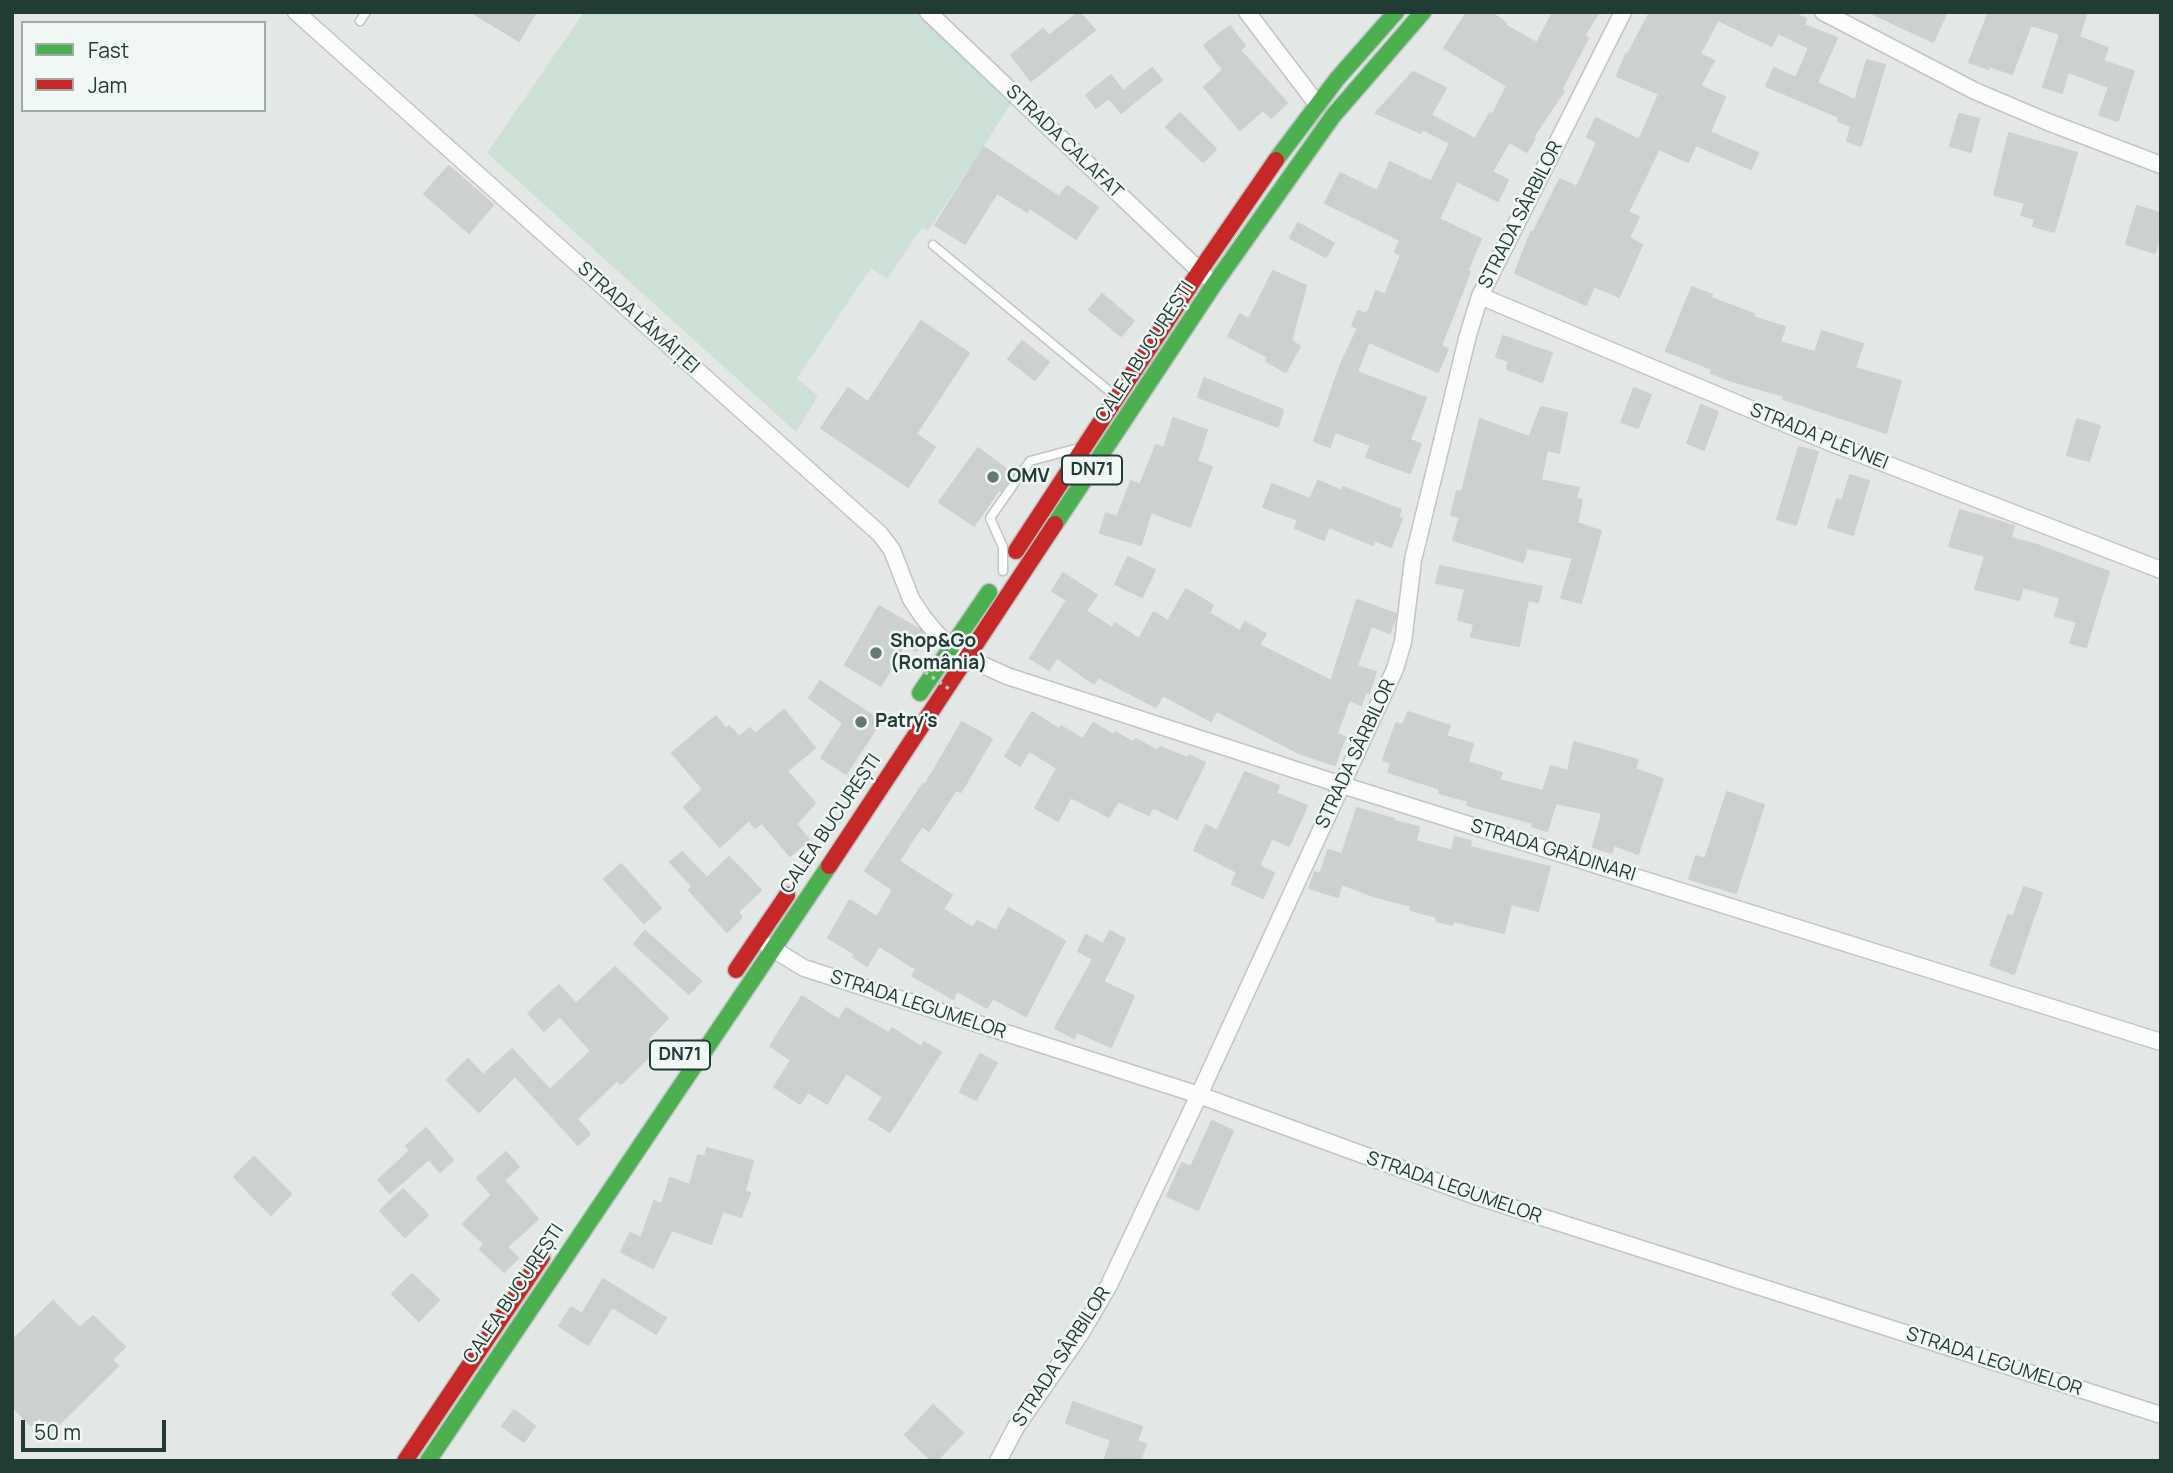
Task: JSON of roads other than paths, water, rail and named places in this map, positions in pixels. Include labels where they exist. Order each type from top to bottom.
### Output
[{"type":"main road","name":"CALEA BUCUREȘTI","points":[[913,705],[1199,272],[1317,104],[1395,12]]},
{"type":"main road","name":"CALEA BUCUREȘTI","points":[[428,1461],[1216,283],[1333,116],[1423,12]]},
{"type":"main road","points":[[1317,104],[1333,116]]},
{"type":"main road","name":"CALEA BUCUREȘTI","points":[[725,986],[796,881]]},
{"type":"main road","name":"CALEA BUCUREȘTI","points":[[405,1461],[549,1248]]},
{"type":"street","name":"STRADA LĂMÂIȚEI","points":[[296,12],[880,534],[892,550],[911,599],[936,634],[951,646]]},
{"type":"street","points":[[1247,12],[1317,104]]},
{"type":"street","name":"STRADA SÂRBILOR","points":[[998,1461],[1016,1427],[1081,1333],[1109,1285],[1395,669],[1403,642],[1413,560],[1480,296],[1623,12]]},
{"type":"street","points":[[1823,12],[1975,91],[2161,165]]},
{"type":"street","name":"STRADA CALAFAT","points":[[940,16],[1199,272],[1216,283]]},
{"type":"street","name":"STRADA PLEVNEI","points":[[1480,296],[1834,444],[2161,570]]},
{"type":"street","name":"STRADA GRĂDINARI","points":[[951,646],[1007,677],[2161,1042]]},
{"type":"street","name":"STRADA LEGUMELOR","points":[[757,938],[804,968],[1199,1096],[1500,1204],[2161,1415]]},
{"type":"lane","points":[[360,21],[366,12]]},
{"type":"lane","points":[[933,245],[1116,397]]},
{"type":"lane","points":[[1003,571],[1003,547],[990,518],[1030,461],[1074,450],[1092,433]]},
{"type":"place","name":"OMV","points":[[993,477]]},
{"type":"place","name":"Shop&Go (România)","points":[[876,653]]},
{"type":"place","name":"Patry's","points":[[861,722]]}]
